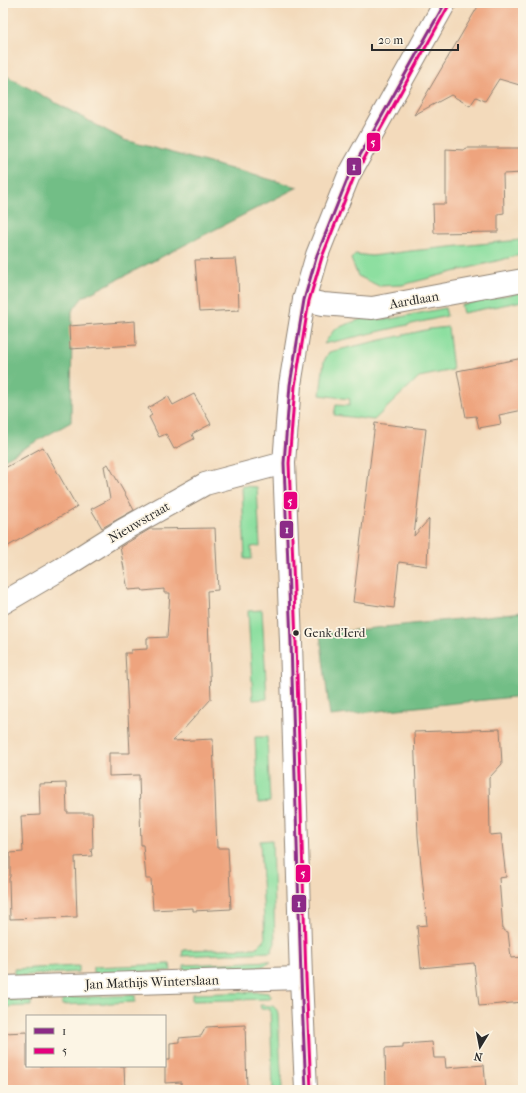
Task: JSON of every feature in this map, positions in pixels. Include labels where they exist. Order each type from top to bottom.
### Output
[{"type":"street","points":[[306,1090],[284,463],[290,385],[304,300],[317,255],[349,175],[445,3]]},
{"type":"street","name":"Aardlaan","points":[[304,300],[323,304],[372,308],[523,280]]},
{"type":"street","name":"Nieuwstraat","points":[[3,603],[62,569],[124,530],[205,484],[284,463]]},
{"type":"street","name":"Jan Mathijs Winterslaan","points":[[3,987],[301,978]]},
{"type":"green space","points":[[3,74],[124,140],[298,187],[83,297],[72,311],[71,422],[3,460]]},
{"type":"green space","points":[[520,240],[520,255],[402,285],[379,286],[358,276],[351,259],[355,254],[372,256]]},
{"type":"green space","points":[[521,292],[523,301],[463,313],[461,305]]},
{"type":"green space","points":[[445,308],[447,316],[324,344],[334,330],[362,319],[391,319]]},
{"type":"green space","points":[[448,327],[453,370],[419,377],[374,420],[334,415],[336,405],[349,406],[350,399],[320,395],[324,361],[329,352],[430,329]]},
{"type":"green space","points":[[242,486],[257,487],[260,546],[251,547],[252,559],[245,559]]},
{"type":"green space","points":[[262,610],[267,699],[253,700],[248,611]]},
{"type":"green space","points":[[523,612],[523,696],[330,716],[320,634]]},
{"type":"green space","points":[[255,737],[267,737],[270,802],[258,803]]},
{"type":"green space","points":[[272,840],[275,943],[271,952],[182,956],[183,950],[256,948],[265,939],[260,841]]},
{"type":"green space","points":[[271,962],[259,968],[184,970],[184,965]]},
{"type":"green space","points":[[170,964],[171,971],[93,973],[93,967]]},
{"type":"green space","points":[[79,966],[79,972],[14,976],[14,969]]},
{"type":"green space","points":[[268,993],[272,997],[270,999],[192,1001],[192,994]]},
{"type":"green space","points":[[135,995],[135,1002],[62,1005],[62,998]]},
{"type":"green space","points":[[31,999],[31,1006],[3,1007],[3,1000]]},
{"type":"green space","points":[[260,1005],[273,1006],[277,1010],[282,1089],[273,1089],[270,1009],[261,1009]]},
{"type":"building","points":[[480,3],[523,3],[523,86],[499,79],[485,101],[476,97],[470,106],[451,95],[414,115]]},
{"type":"building","points":[[467,148],[523,148],[523,173],[503,174],[504,213],[498,214],[498,232],[434,233],[433,204],[446,204],[446,149],[463,150]]},
{"type":"building","points":[[236,259],[239,310],[199,312],[195,260]]},
{"type":"building","points":[[135,321],[136,345],[70,349],[69,326]]},
{"type":"building","points":[[523,358],[523,410],[499,415],[501,424],[479,428],[476,416],[466,417],[457,371]]},
{"type":"building","points":[[194,394],[211,424],[192,434],[194,439],[174,449],[166,434],[159,437],[149,417],[152,415],[148,408],[168,396],[173,405]]},
{"type":"building","points":[[375,423],[426,429],[414,536],[429,519],[427,566],[399,562],[394,608],[353,602]]},
{"type":"building","points":[[43,447],[77,507],[3,549],[3,469]]},
{"type":"building","points":[[108,464],[134,510],[102,528],[91,509],[110,499],[104,466]]},
{"type":"building","points":[[215,528],[218,590],[207,591],[211,699],[173,741],[213,739],[217,848],[228,848],[231,909],[193,911],[193,908],[153,910],[151,879],[146,879],[143,845],[141,845],[139,775],[109,776],[109,753],[130,753],[125,653],[131,653],[131,650],[147,649],[147,638],[167,637],[170,593],[164,593],[164,589],[143,591],[142,589],[128,590],[120,547],[150,529]]},
{"type":"building","points":[[500,729],[502,764],[489,778],[490,835],[501,834],[506,877],[499,878],[503,930],[508,932],[511,958],[523,957],[523,1002],[479,1006],[474,963],[421,968],[417,926],[427,925],[418,836],[414,732]]},
{"type":"building","points":[[66,783],[67,813],[92,813],[92,856],[75,857],[77,917],[10,919],[10,853],[23,852],[21,816],[40,815],[39,784]]},
{"type":"building","points":[[245,1025],[247,1088],[182,1090],[181,1082],[165,1083],[166,1060],[170,1060],[170,1043],[179,1042],[179,1038],[201,1036],[206,1027]]},
{"type":"building","points":[[26,1032],[26,1067],[124,1067],[125,1090],[3,1090],[3,1033]]},
{"type":"building","points":[[432,1042],[434,1058],[445,1058],[446,1068],[484,1065],[486,1090],[386,1090],[385,1048],[403,1047],[403,1044]]},
{"type":"transit line","name":"1","points":[[306,1090],[284,463],[290,385],[304,300],[317,255],[349,175],[445,3]]},
{"type":"transit line","name":"5","points":[[311,1090],[289,463],[295,386],[309,301],[322,257],[354,177],[449,5]]},
{"type":"place","name":"Genk d'Ierd","points":[[296,633]]}]
